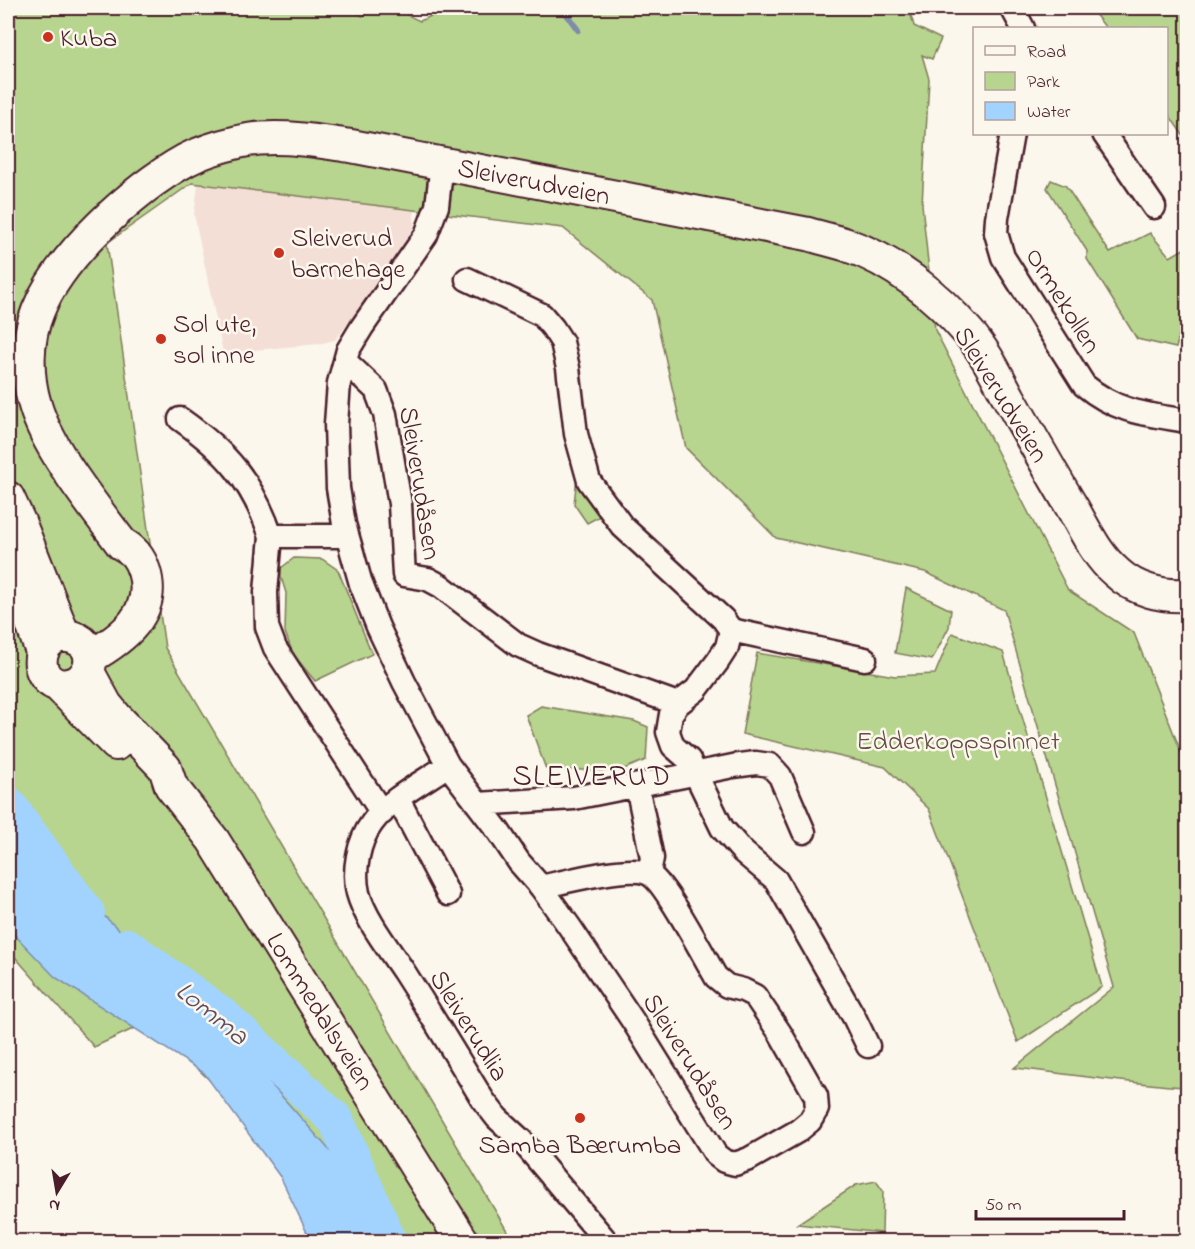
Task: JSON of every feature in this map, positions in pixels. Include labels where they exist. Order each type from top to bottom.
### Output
[{"type":"street","points":[[1012,8],[1022,27]]},
{"type":"street","name":"Ormekollen","points":[[1012,135],[996,225],[1003,256],[1084,385],[1115,406],[1133,412],[1188,421]]},
{"type":"street","points":[[1105,135],[1154,207]]},
{"type":"street","name":"Sleiverudveien","points":[[58,686],[79,683],[72,651],[122,637],[141,614],[145,604],[147,583],[136,553],[122,544],[46,434],[35,404],[28,358],[31,335],[38,311],[48,290],[78,249],[122,208],[165,173],[189,159],[239,141],[262,139],[305,140],[442,163],[808,234],[849,246],[880,261],[920,285],[970,334],[1081,524],[1099,553],[1115,572],[1131,584],[1155,593],[1174,596],[1188,595]]},
{"type":"street","name":"Sleiverudåsen","points":[[442,163],[437,206],[426,235],[348,350],[339,383],[336,424],[338,488],[347,536],[361,584],[404,682],[448,765],[519,862],[541,887],[633,1022],[716,1155],[724,1161],[735,1164],[749,1159],[798,1131],[810,1121],[817,1109],[816,1096],[780,1033],[755,996],[727,986],[716,977],[662,888],[649,873]]},
{"type":"street","points":[[467,279],[542,315],[562,342],[576,434],[589,481],[622,526],[723,619],[731,630],[864,659]]},
{"type":"street","name":"Sleiverudåsen","points":[[345,361],[376,390],[386,414],[400,504],[404,575],[428,579],[441,586],[518,645],[678,704]]},
{"type":"street","points":[[180,419],[210,440],[235,467],[262,510],[271,536],[266,592],[267,627],[275,648],[390,806],[448,894]]},
{"type":"street","name":"Lommedalsveien","points":[[8,498],[72,651],[116,717],[165,768],[171,786],[213,840],[463,1242]]},
{"type":"street","points":[[271,536],[347,536]]},
{"type":"street","name":"Lommedalsveien","points":[[8,546],[32,628],[72,651]]},
{"type":"street","points":[[731,630],[727,647],[718,661],[696,690],[678,704],[671,714],[668,732],[673,746],[689,760],[722,828],[743,852],[776,880],[854,1017],[868,1046]]},
{"type":"street","name":"Lommedalsveien","points":[[58,686],[143,771],[171,786]]},
{"type":"street","points":[[478,804],[574,798],[756,763],[770,765],[780,776],[804,832]]},
{"type":"street","name":"Sleiverudlia","points":[[448,765],[390,806],[372,823],[364,836],[356,878],[362,905],[483,1100],[497,1118],[521,1140],[607,1242]]},
{"type":"street","points":[[541,887],[632,870],[649,873],[652,858],[637,786]]},
{"type":"shaded area","points":[[200,171],[415,188],[414,226],[388,273],[335,340],[319,344],[223,353],[194,214]]},
{"type":"green space","points":[[8,8],[351,8],[362,16],[392,9],[420,21],[449,8],[909,8],[914,26],[941,39],[932,59],[922,55],[929,79],[922,204],[935,330],[1068,590],[1134,633],[1187,767],[1187,1087],[1014,1068],[1114,987],[1004,610],[925,572],[776,538],[686,448],[652,300],[563,228],[192,183],[107,243],[165,648],[513,1241],[317,1241],[316,1210],[220,1090],[148,1022],[94,1047],[8,949]]},
{"type":"green space","points":[[1090,8],[1187,8],[1187,141],[1168,113],[1168,27],[1105,27]]},
{"type":"green space","points":[[1051,180],[1066,186],[1110,253],[1150,233],[1170,257],[1187,247],[1187,304],[1176,348],[1137,339],[1087,259],[1087,251],[1047,188]]},
{"type":"green space","points":[[577,477],[604,514],[587,523],[574,504]]},
{"type":"green space","points":[[294,558],[322,559],[338,570],[372,654],[315,681],[293,654],[285,632],[286,593],[281,568]]},
{"type":"green space","points":[[906,588],[951,610],[949,627],[932,660],[895,653]]},
{"type":"green space","name":"Edderkoppspinnet","points":[[952,633],[1003,652],[1102,987],[1018,1042],[929,809],[885,767],[742,734],[757,653],[895,676],[935,674]]},
{"type":"green space","points":[[541,706],[634,721],[648,727],[646,760],[619,771],[546,769],[526,715]]},
{"type":"green space","points":[[876,1181],[883,1191],[882,1233],[797,1224],[856,1185]]},
{"type":"water","points":[[8,826],[208,1013],[332,1153],[391,1241],[311,1241],[281,1178],[204,1073],[55,977],[8,928]]},
{"type":"waterway","points":[[562,8],[578,30]]},
{"type":"waterway","name":"Lomma","points":[[8,804],[87,913]]},
{"type":"waterway","name":"Lomma","points":[[127,946],[221,1014],[336,1120],[389,1242]]},
{"type":"place","name":"Kuba","points":[[48,37]]},
{"type":"place","name":"Sleiverud barnehage","points":[[279,253]]},
{"type":"place","name":"Sol ute, sol inne","points":[[161,339]]},
{"type":"place","name":"Samba Bærumba","points":[[580,1118]]},
{"type":"district","name":"SLEIVERUD","points":[[592,775]]}]
